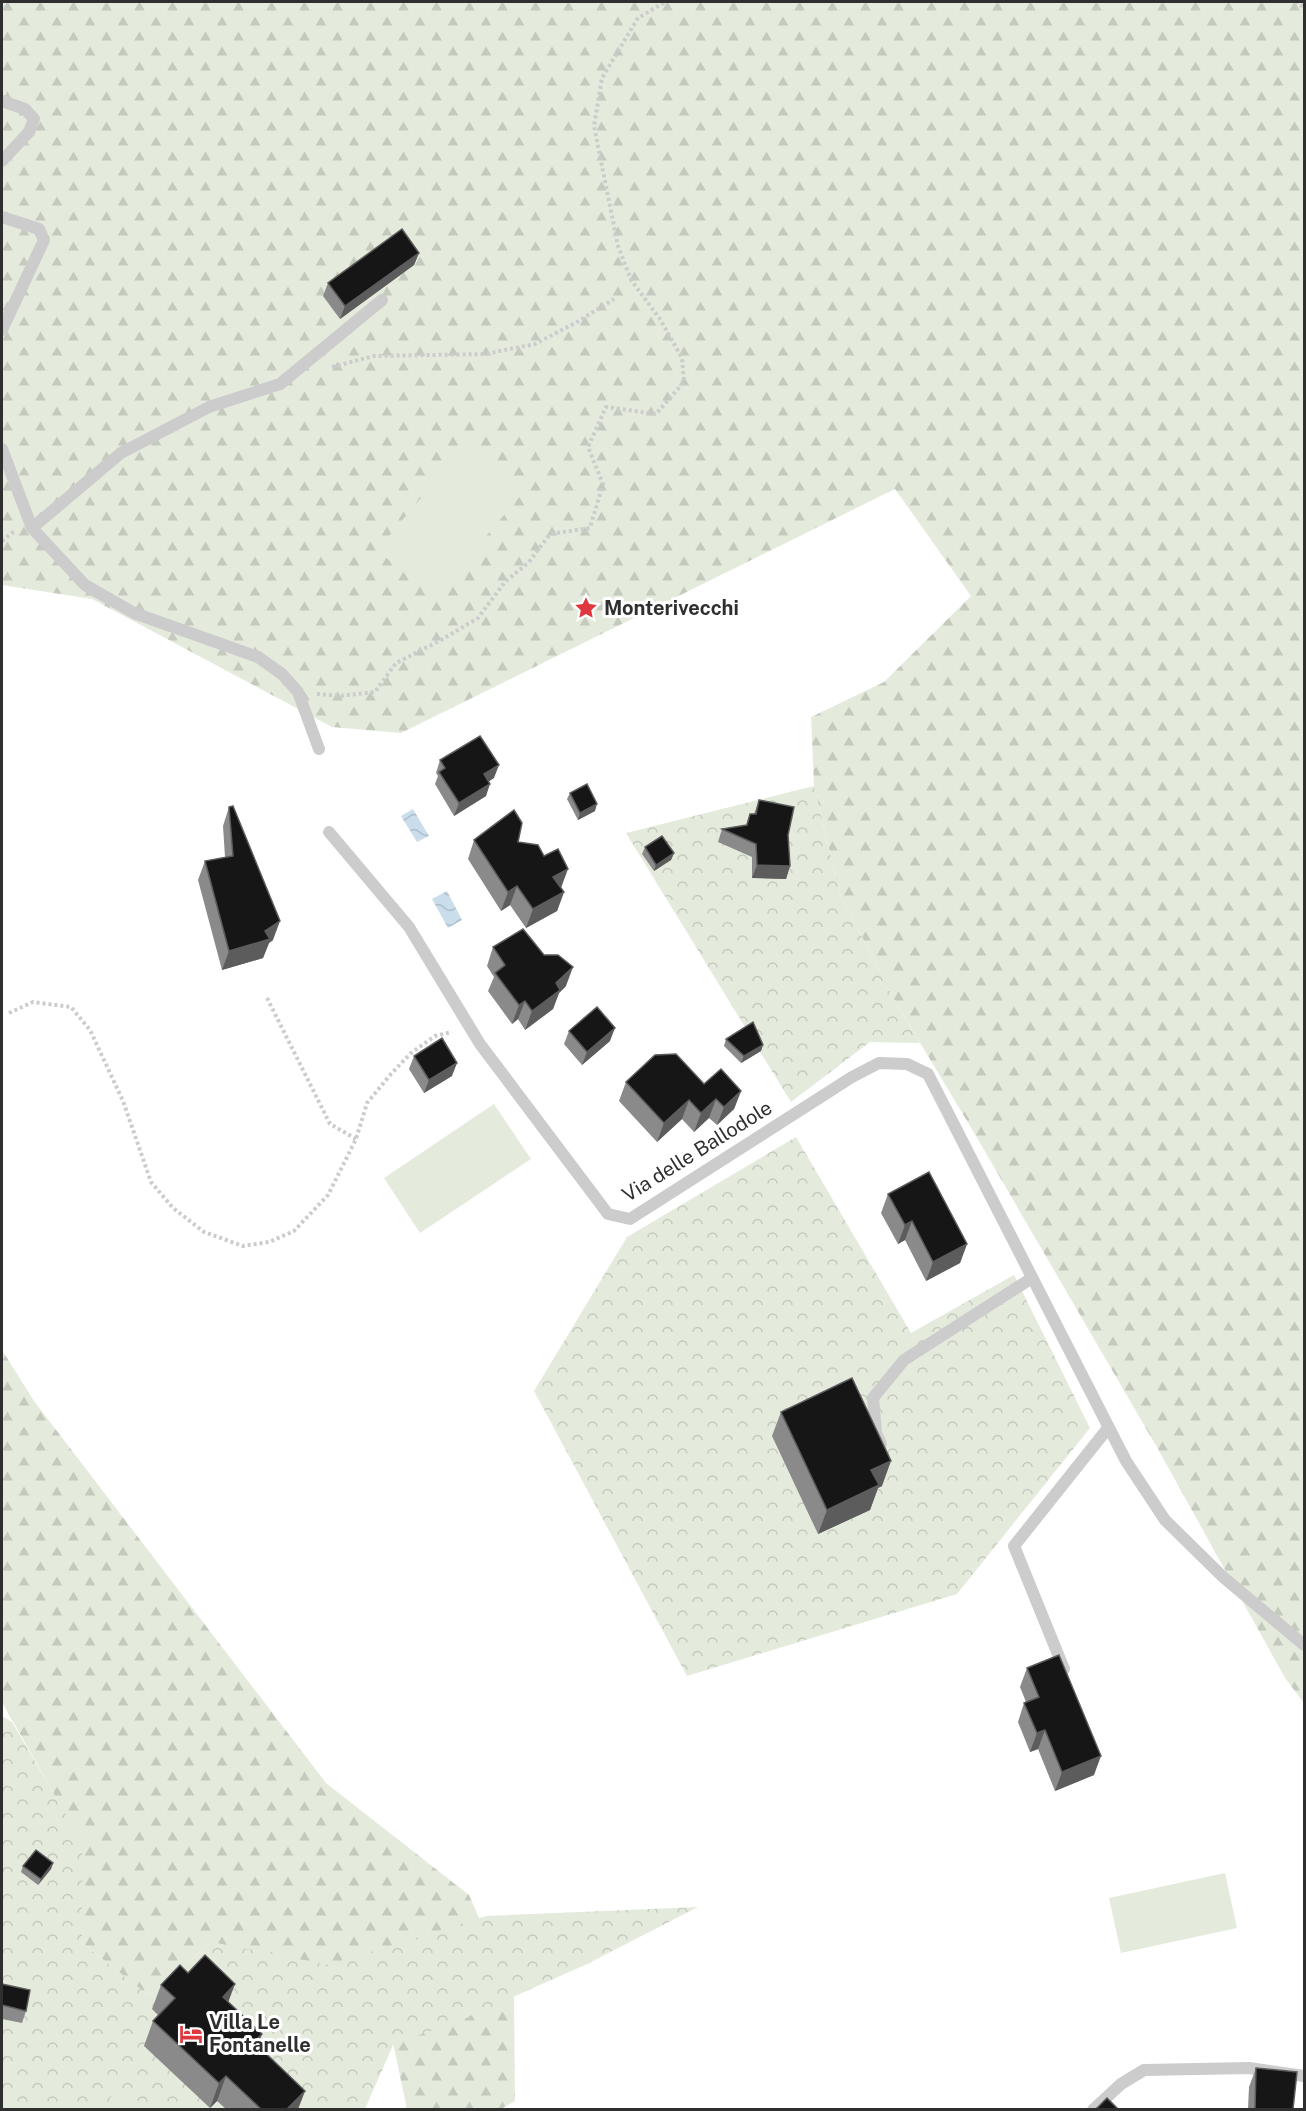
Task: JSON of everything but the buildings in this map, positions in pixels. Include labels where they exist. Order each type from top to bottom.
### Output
[{"type":"lane","points":[[2,101],[26,109],[34,119],[29,132],[2,161]]},
{"type":"lane","points":[[2,217],[39,229],[44,240],[2,330]]},
{"type":"lane","points":[[32,528],[121,453],[209,407],[280,384],[382,300]]},
{"type":"lane","points":[[2,449],[32,528],[85,585],[134,613],[258,657],[282,674],[298,693],[319,749]]},
{"type":"lane","name":"Via delle Ballodole","points":[[329,832],[409,927],[480,1044],[608,1214],[630,1219],[852,1077],[879,1063],[907,1064],[928,1074],[1126,1461],[1165,1520],[1223,1577],[1305,1645]]},
{"type":"lane","points":[[884,1452],[876,1432],[873,1398],[904,1360],[1032,1278]]},
{"type":"lane","points":[[1067,1675],[1014,1546],[1108,1428]]},
{"type":"lane","points":[[1094,2109],[1121,2084],[1144,2070],[1250,2068],[1305,2076]]},
{"type":"path","points":[[298,693],[340,696],[375,693],[396,663],[478,618],[505,582],[529,562],[550,534],[590,528],[603,484],[588,447],[606,407],[656,414],[684,382],[682,358],[660,319],[632,280],[618,246],[594,126],[602,78],[638,18],[665,2]]},
{"type":"path","points":[[1295,2],[1305,7]]},
{"type":"path","points":[[325,369],[374,356],[484,354],[535,344],[614,299]]},
{"type":"path","points":[[267,998],[330,1124],[356,1139]]},
{"type":"path","points":[[9,1013],[33,1002],[71,1007],[90,1030],[123,1101],[151,1182],[174,1208],[204,1232],[243,1246],[269,1242],[294,1231],[328,1195],[356,1139],[368,1103],[391,1074],[411,1053],[435,1036],[471,1027]]},
{"type":"green space","points":[[2,2],[1304,2],[1304,1703],[1285,1678],[1158,1449],[892,996],[840,894],[814,786],[811,717],[884,682],[971,596],[895,489],[401,733],[332,727],[92,599],[2,585]]},
{"type":"green space","points":[[470,440],[527,488],[434,598],[377,550]]},
{"type":"green space","points":[[814,786],[840,894],[892,996],[920,1043],[870,1042],[791,1102],[626,833]]},
{"type":"green space","points":[[494,1104],[531,1159],[420,1233],[384,1178]]},
{"type":"green space","points":[[796,1137],[911,1333],[1014,1275],[1090,1428],[957,1594],[687,1676],[534,1391],[627,1237]]},
{"type":"green space","points":[[2,1350],[34,1401],[326,1783],[469,1895],[514,1997],[515,2101],[501,2109],[407,2109],[393,2043],[212,1942],[149,1996],[82,1943],[81,1842],[2,1702]]},
{"type":"green space","points":[[2,1716],[12,1722],[82,1842],[82,1943],[149,1996],[212,1942],[329,1965],[486,1916],[698,1907],[587,1964],[453,2024],[394,2043],[365,2109],[2,2109]]},
{"type":"green space","points":[[1225,1873],[1237,1928],[1121,1953],[1109,1898]]},
{"type":"green space","points":[[123,2092],[148,2109],[109,2109],[110,2098]]},
{"type":"water","points":[[413,809],[429,836],[417,842],[401,816]]},
{"type":"water","points":[[447,891],[462,920],[448,928],[432,899]]},
{"type":"place","name":"Monterivecchi","points":[[586,608]]},
{"type":"place","name":"Villa Le Fontanelle","points":[[191,2034]]}]
